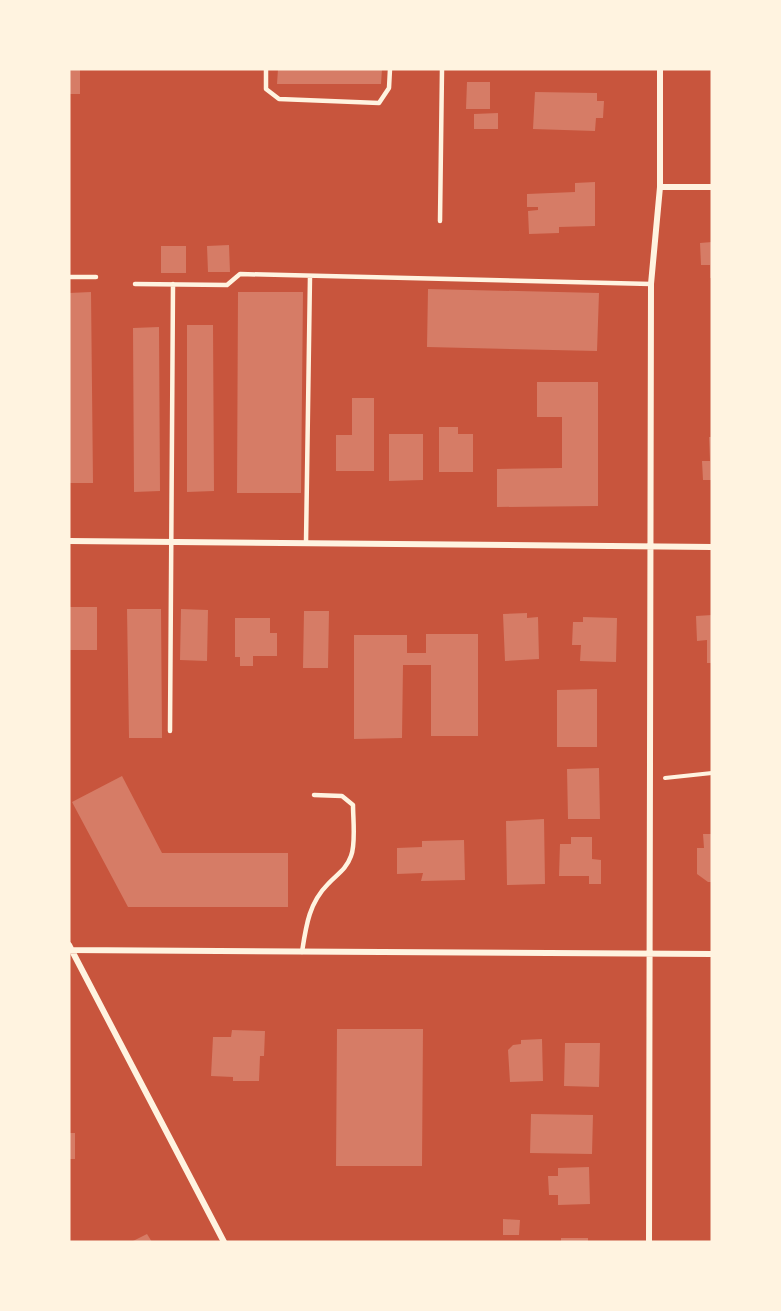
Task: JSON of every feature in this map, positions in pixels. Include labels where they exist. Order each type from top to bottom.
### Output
[{"type":"street","points":[[649,1242],[651,284],[660,187],[660,69]]},
{"type":"street","points":[[660,187],[712,187]]},
{"type":"street","points":[[69,541],[712,547]]},
{"type":"street","points":[[224,1242],[70,948],[302,952],[712,954]]},
{"type":"lane","points":[[266,69],[266,89],[279,99],[379,103],[390,88],[390,69]]},
{"type":"lane","points":[[440,221],[442,69]]},
{"type":"lane","points":[[135,284],[227,285],[240,274],[651,284]]},
{"type":"lane","points":[[306,543],[310,276]]},
{"type":"lane","points":[[69,277],[96,277]]},
{"type":"lane","points":[[170,730],[173,284]]},
{"type":"lane","points":[[302,952],[307,920],[313,902],[328,884],[345,871],[353,853],[352,805],[342,796],[314,795]]},
{"type":"path","points":[[650,778],[712,773]]},
{"type":"building","points":[[69,69],[80,69],[80,94],[69,94]]},
{"type":"building","points":[[278,69],[382,69],[381,84],[277,84]]},
{"type":"building","points":[[467,82],[490,82],[490,109],[466,109]]},
{"type":"building","points":[[535,92],[597,93],[597,101],[604,101],[603,118],[596,118],[595,131],[533,129]]},
{"type":"building","points":[[498,113],[498,129],[474,129],[474,114]]},
{"type":"building","points":[[595,182],[595,226],[559,227],[559,233],[529,234],[528,211],[538,210],[538,207],[527,207],[527,194],[575,192],[575,183]]},
{"type":"building","points":[[712,242],[712,278],[710,278],[710,265],[701,265],[700,243]]},
{"type":"building","points":[[229,245],[230,272],[208,272],[207,246]]},
{"type":"building","points":[[161,246],[186,246],[186,273],[161,273]]},
{"type":"building","points":[[428,289],[599,293],[597,351],[427,347]]},
{"type":"building","points":[[91,292],[93,483],[69,483],[69,293]]},
{"type":"building","points":[[238,292],[303,292],[301,493],[237,493]]},
{"type":"building","points":[[187,325],[213,325],[214,491],[187,492]]},
{"type":"building","points":[[159,327],[160,491],[134,492],[133,328]]},
{"type":"building","points":[[537,382],[598,382],[598,506],[497,507],[497,469],[562,468],[562,417],[537,417]]},
{"type":"building","points":[[352,398],[374,398],[374,471],[336,471],[336,435],[352,435]]},
{"type":"building","points":[[439,427],[458,427],[458,434],[473,434],[473,472],[439,472]]},
{"type":"building","points":[[389,434],[423,434],[423,480],[389,481]]},
{"type":"building","points":[[709,437],[712,437],[712,480],[703,480],[702,461],[710,461]]},
{"type":"building","points":[[69,607],[97,607],[97,650],[69,650]]},
{"type":"building","points":[[127,609],[161,609],[162,738],[129,738]]},
{"type":"building","points":[[181,609],[208,610],[207,661],[180,660]]},
{"type":"building","points":[[304,611],[329,611],[328,668],[303,668]]},
{"type":"building","points":[[527,613],[527,618],[538,617],[539,659],[505,661],[503,614]]},
{"type":"building","points":[[712,615],[712,663],[707,663],[707,640],[697,641],[696,616]]},
{"type":"building","points":[[583,617],[617,618],[616,662],[580,661],[581,645],[572,645],[573,622],[583,622]]},
{"type":"building","points":[[235,618],[270,618],[270,633],[277,633],[277,656],[253,656],[253,666],[240,666],[240,657],[235,657]]},
{"type":"building","points":[[426,634],[478,634],[478,736],[431,736],[431,665],[403,665],[402,738],[354,739],[354,635],[407,635],[407,653],[426,653]]},
{"type":"building","points":[[597,689],[597,747],[557,747],[557,690]]},
{"type":"building","points":[[599,768],[600,819],[568,819],[567,769]]},
{"type":"building","points":[[122,776],[162,853],[288,853],[288,907],[128,907],[72,802]]},
{"type":"building","points":[[544,819],[545,884],[507,885],[506,821]]},
{"type":"building","points":[[703,834],[712,834],[712,882],[708,882],[697,874],[697,848],[704,848]]},
{"type":"building","points":[[571,837],[592,837],[592,859],[601,860],[601,884],[589,884],[589,876],[559,876],[560,844],[571,844]]},
{"type":"building","points":[[464,840],[465,880],[421,881],[423,873],[397,874],[397,848],[422,847],[422,841]]},
{"type":"building","points":[[337,1029],[423,1029],[422,1166],[336,1166]]},
{"type":"building","points":[[232,1030],[265,1031],[264,1056],[260,1056],[259,1081],[233,1081],[233,1077],[211,1076],[213,1037],[231,1037]]},
{"type":"building","points":[[542,1039],[543,1081],[510,1082],[508,1050],[513,1045],[521,1044],[521,1040]]},
{"type":"building","points":[[565,1043],[600,1043],[599,1087],[564,1086]]},
{"type":"building","points":[[531,1114],[593,1115],[592,1154],[530,1153]]},
{"type":"building","points":[[69,1133],[75,1133],[75,1159],[69,1159]]},
{"type":"building","points":[[589,1167],[590,1204],[558,1205],[558,1195],[549,1195],[548,1176],[558,1176],[558,1168]]},
{"type":"building","points":[[503,1219],[520,1220],[519,1235],[503,1235]]},
{"type":"building","points":[[147,1234],[152,1242],[131,1242]]},
{"type":"building","points":[[561,1238],[588,1238],[588,1242],[561,1242]]}]
